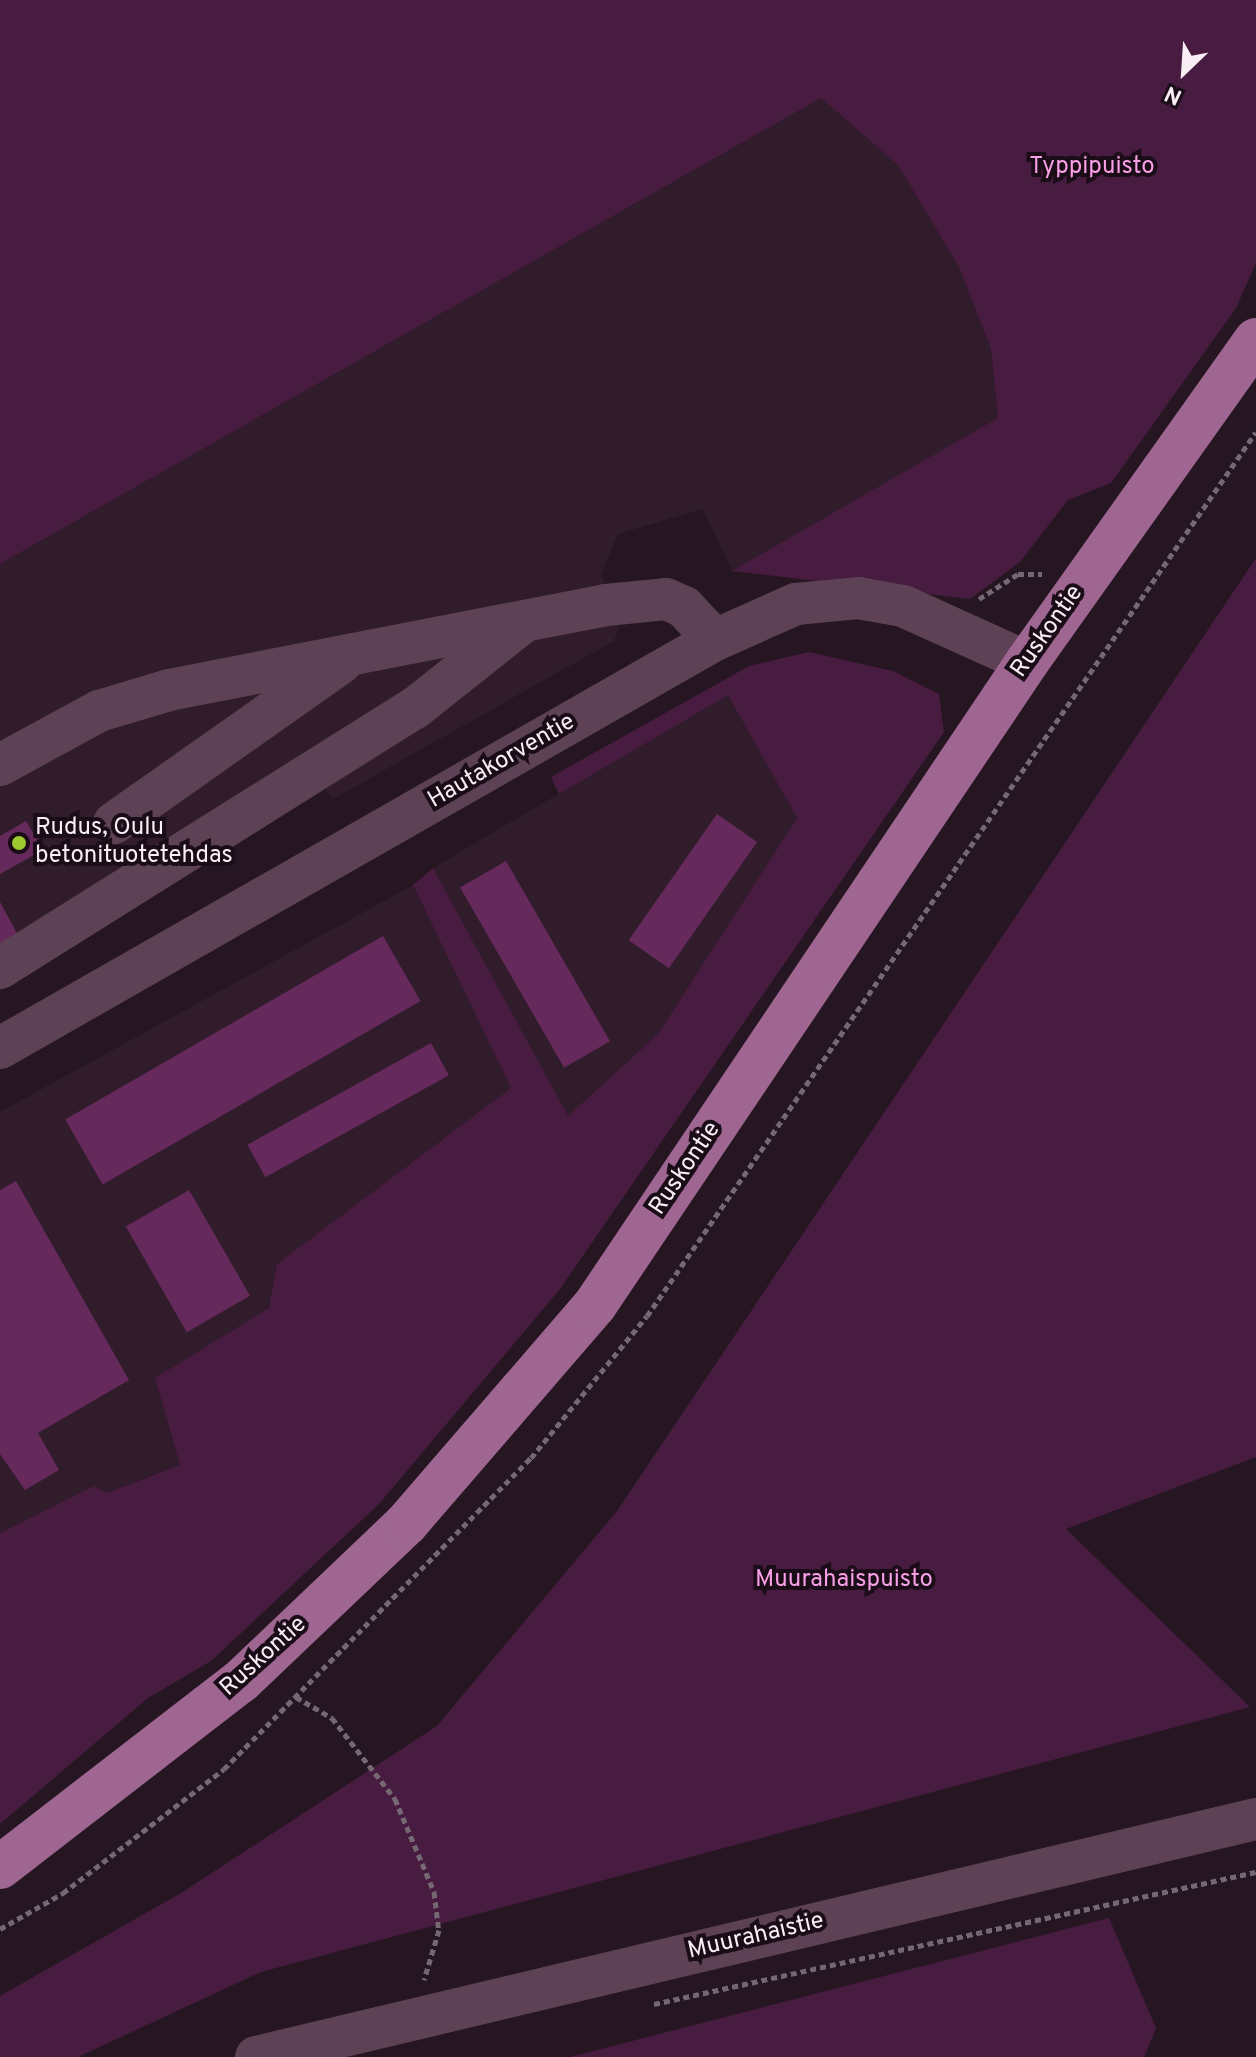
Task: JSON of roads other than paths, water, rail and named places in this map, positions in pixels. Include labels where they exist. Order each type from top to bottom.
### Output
[{"type":"main road","name":"Ruskontie","points":[[0,1867],[241,1681],[406,1524],[585,1317],[1027,662],[1252,353]]},
{"type":"street","name":"Hautakorventie","points":[[0,1048],[715,640],[796,604],[858,598],[952,625],[1027,662]]},
{"type":"street","points":[[0,765],[99,711],[355,653],[525,620],[666,599],[684,607],[715,640]]},
{"type":"street","points":[[0,968],[415,708],[525,620]]},
{"type":"street","points":[[114,823],[355,653]]},
{"type":"street","name":"Muurahaistie","points":[[256,2057],[341,2045],[434,2011],[1256,1819]]},
{"type":"place","name":"Rudus, Oulu betonituotetehdas","points":[[19,843]]},
{"type":"park label","name":"Typpipuisto","points":[[1092,168]]},
{"type":"park label","name":"Muurahaispuisto","points":[[844,1581]]}]
